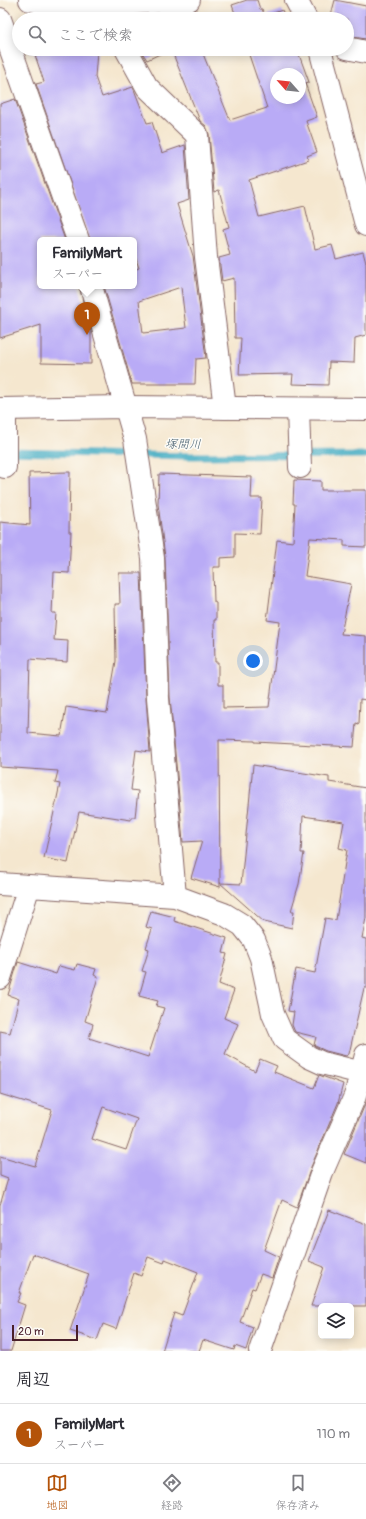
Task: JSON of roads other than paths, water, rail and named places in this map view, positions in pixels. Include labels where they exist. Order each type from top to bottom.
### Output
[{"type":"street","points":[[30,0],[109,12],[189,0]]},
{"type":"street","points":[[296,0],[302,12]]},
{"type":"street","points":[[0,19],[12,53]]},
{"type":"street","points":[[354,49],[366,52]]},
{"type":"street","points":[[13,56],[77,237]]},
{"type":"street","points":[[130,56],[147,87],[197,135],[206,257],[225,408]]},
{"type":"street","points":[[322,56],[366,225]]},
{"type":"street","points":[[92,289],[135,440],[152,558],[158,698],[176,896]]},
{"type":"street","points":[[5,467],[3,409],[125,407],[366,409]]},
{"type":"street","points":[[298,409],[300,467]]},
{"type":"street","points":[[0,884],[176,896],[224,914],[242,925],[254,940],[261,958],[274,1014],[284,1039],[309,1057],[322,1063],[364,1068],[355,1096],[322,1172],[260,1351]]},
{"type":"street","points":[[0,978],[29,886]]},
{"type":"waterway","name":"塚間川","points":[[8,452],[189,456],[366,455]]},
{"type":"place","name":"FamilyMart","points":[[87,335]]}]
